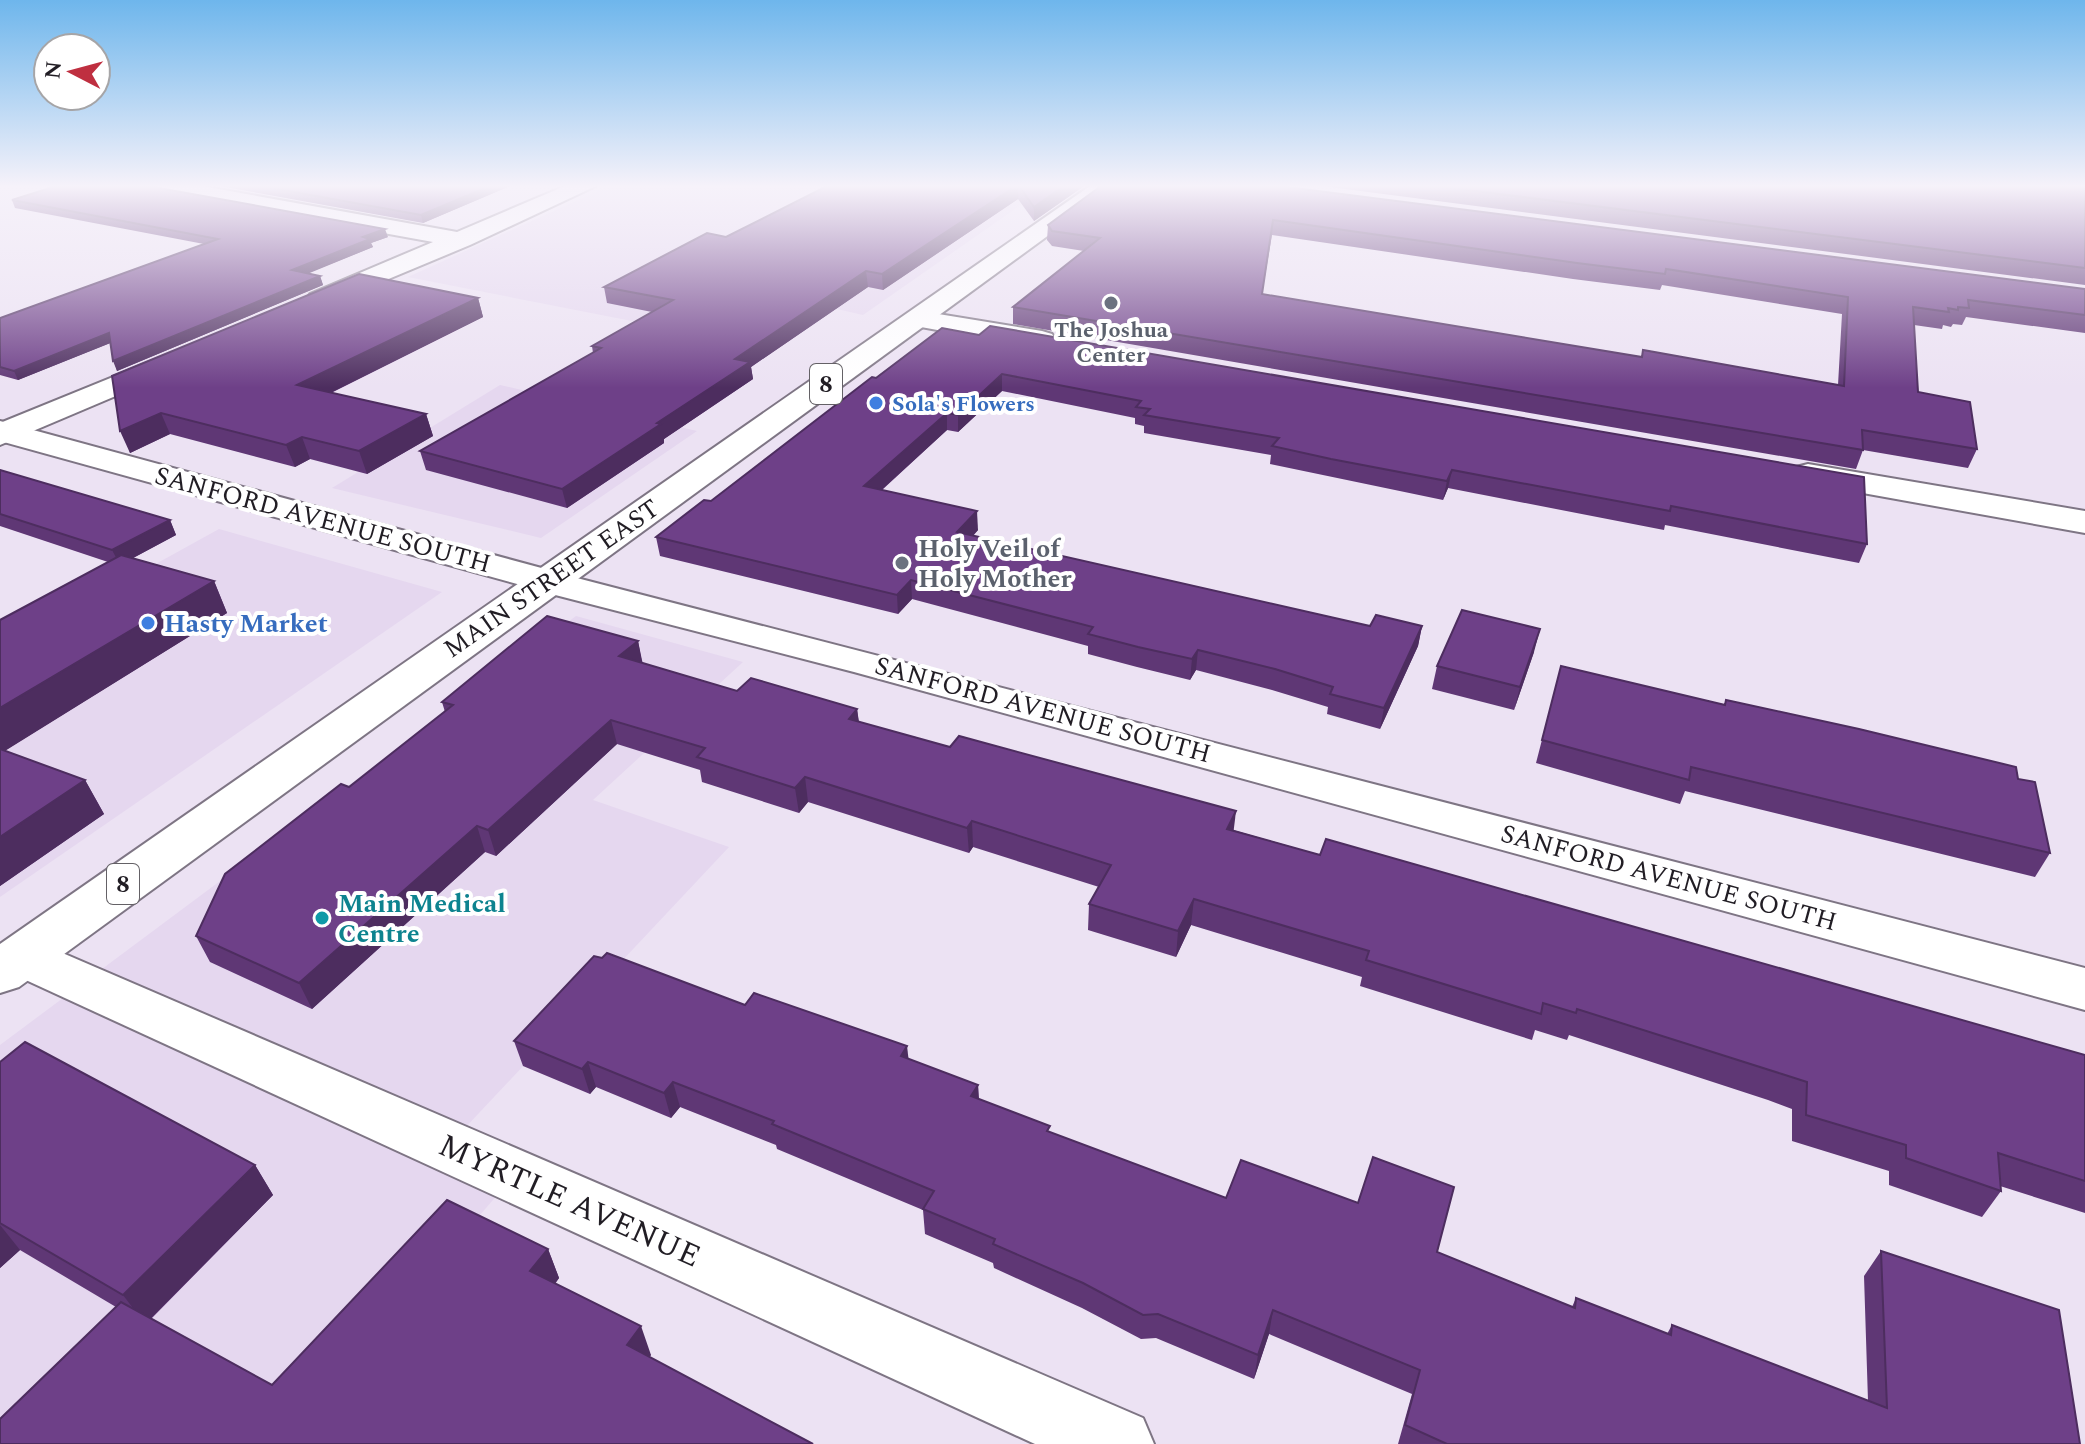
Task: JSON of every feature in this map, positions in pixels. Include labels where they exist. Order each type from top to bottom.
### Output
[{"type":"street","points":[[291,312],[429,253]]},
{"type":"street","name":"MAIN STREET EAST","points":[[12,964],[546,581],[1011,253]]},
{"type":"street","points":[[920,319],[1075,346]]},
{"type":"street","points":[[2,433],[191,354]]},
{"type":"street","name":"SANFORD AVENUE SOUTH","points":[[2,433],[546,581],[885,667],[2085,989]]},
{"type":"street","points":[[1782,469],[2085,522]]},
{"type":"street","name":"MYRTLE AVENUE","points":[[12,964],[1117,1444]]},
{"type":"shaded area","points":[[460,253],[951,253],[863,315],[754,290],[683,331],[408,277]]},
{"type":"shaded area","points":[[500,385],[697,431],[541,538],[332,488]]},
{"type":"shaded area","points":[[219,529],[442,592],[0,897],[0,650]]},
{"type":"shaded area","points":[[576,616],[743,662],[593,800],[729,847],[433,1162],[499,1193],[282,1444],[0,1444],[0,1045]]},
{"type":"building","points":[[178,253],[334,253],[292,270],[320,276],[113,361],[109,333],[14,371],[0,367],[0,318]]},
{"type":"building","points":[[668,253],[913,253],[882,274],[866,271],[735,359],[750,362],[562,489],[420,451],[601,348],[592,346],[673,300],[604,287]]},
{"type":"building","points":[[1081,253],[1268,253],[1262,294],[1642,357],[1643,350],[1844,386],[1848,297],[1666,269],[1665,274],[1509,253],[1806,253],[2085,289],[2085,315],[1968,300],[1969,308],[1948,308],[1949,312],[1913,307],[1918,392],[1970,402],[1977,449],[1862,430],[1863,450],[1013,307]]},
{"type":"building","points":[[1969,253],[2085,253],[2085,268]]},
{"type":"building","points":[[359,274],[478,298],[297,385],[426,414],[359,451],[302,437],[286,445],[161,413],[120,431],[112,376]]},
{"type":"building","points":[[990,326],[1864,477],[1867,544],[1671,506],[1670,511],[1452,470],[1447,481],[1331,459],[1272,446],[1279,438],[1144,415],[1150,409],[1136,407],[1141,401],[1002,374],[958,415],[947,413],[864,486],[977,511],[957,532],[1370,626],[1376,615],[1422,626],[1384,708],[1330,694],[1333,687],[1275,669],[1198,650],[1192,659],[1138,647],[1088,634],[1093,627],[911,580],[897,595],[656,537],[704,500],[711,501],[872,377],[876,378],[942,328],[979,335]]},
{"type":"building","points":[[0,470],[170,520],[112,550],[0,514]]},
{"type":"building","points":[[121,555],[214,581],[0,708],[0,620]]},
{"type":"building","points":[[1462,610],[1540,629],[1520,687],[1437,666]]},
{"type":"building","points":[[547,616],[638,641],[619,656],[737,691],[751,678],[857,709],[849,719],[950,747],[959,736],[1236,811],[1227,829],[1320,855],[1326,839],[2085,1055],[2085,1181],[1998,1153],[2001,1191],[1906,1158],[1906,1145],[1806,1115],[1807,1082],[1577,1009],[1576,1013],[1543,1003],[1541,1014],[1366,960],[1369,951],[1194,899],[1178,931],[1089,904],[1111,865],[972,821],[967,828],[805,777],[795,788],[697,757],[705,748],[611,720],[488,830],[477,826],[299,983],[196,936],[225,874],[341,784],[349,787],[453,705],[442,702]]},
{"type":"building","points":[[1561,666],[1725,705],[1726,700],[1859,729],[2016,767],[2018,779],[2035,782],[2050,853],[1691,767],[1689,780],[1542,740]]},
{"type":"building","points":[[0,749],[85,780],[0,837]]},
{"type":"building","points":[[607,953],[745,1005],[754,993],[907,1046],[901,1056],[978,1085],[971,1096],[1050,1126],[1047,1131],[1226,1198],[1241,1160],[1358,1203],[1373,1157],[1454,1187],[1437,1252],[1575,1308],[1576,1298],[1671,1335],[1672,1325],[1887,1408],[1881,1251],[2059,1310],[2080,1444],[1447,1444],[1405,1425],[1420,1370],[1273,1310],[1258,1355],[1158,1314],[1143,1315],[1083,1283],[993,1244],[995,1239],[923,1209],[934,1191],[772,1124],[774,1121],[673,1082],[664,1093],[588,1062],[582,1069],[514,1041],[594,956],[602,958]]},
{"type":"building","points":[[25,1042],[255,1165],[123,1295],[0,1223],[0,1062]]},
{"type":"building","points":[[447,1200],[548,1249],[530,1271],[641,1326],[627,1345],[813,1444],[0,1444],[0,1419],[121,1302],[272,1385]]},
{"type":"place","name":"The Joshua Center","points":[[1111,303]]},
{"type":"place","name":"Sola's Flowers","points":[[876,403]]},
{"type":"place","name":"Holy Veil of Holy Mother","points":[[902,563]]},
{"type":"place","name":"Hasty Market","points":[[148,623]]},
{"type":"place","name":"Main Medical Centre","points":[[322,918]]}]
